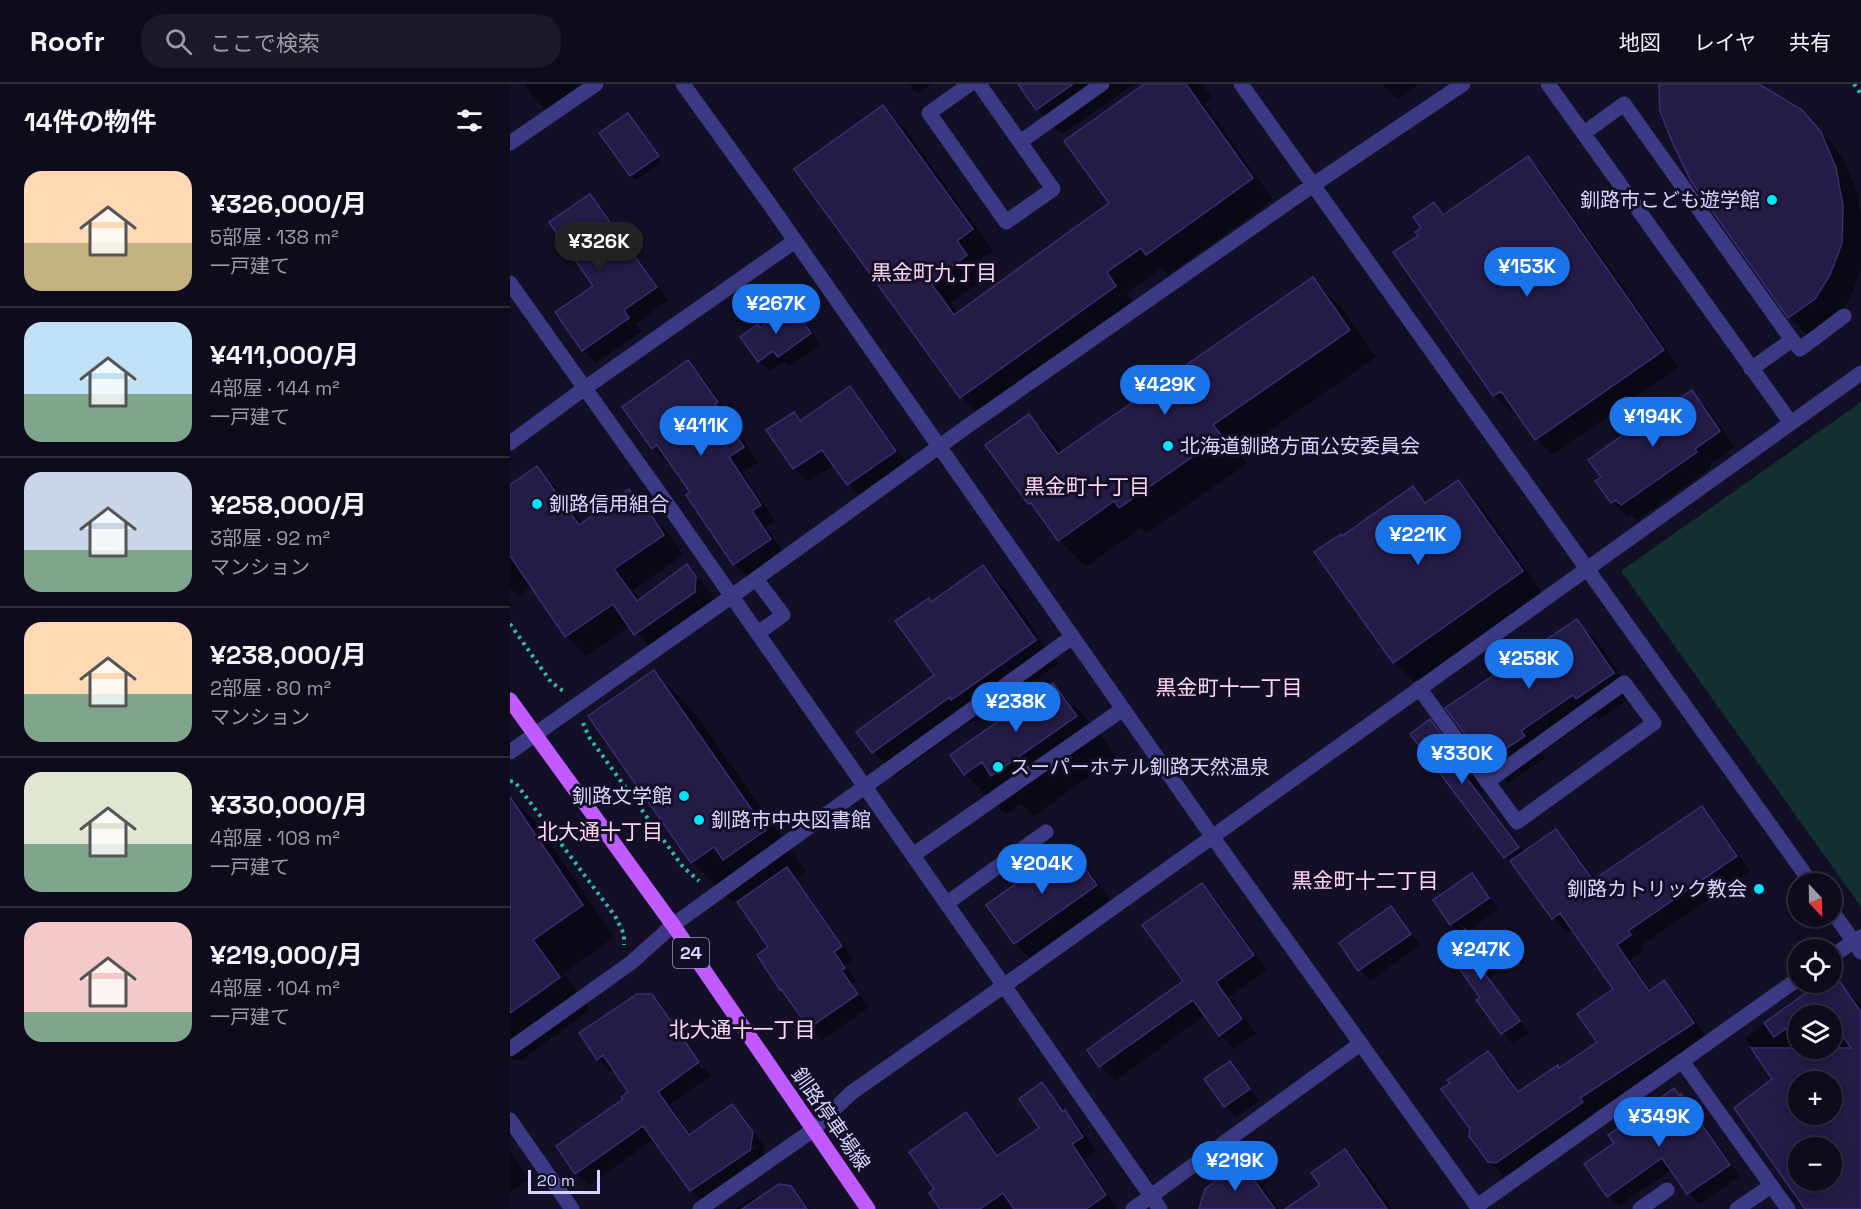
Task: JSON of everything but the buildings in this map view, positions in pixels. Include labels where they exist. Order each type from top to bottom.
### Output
[{"type":"main road","name":"釧路停車場線","points":[[510,700],[673,925],[868,1209]]},
{"type":"street","points":[[510,143],[596,84]]},
{"type":"street","points":[[683,84],[1212,836],[1478,1208],[1788,986]]},
{"type":"street","points":[[970,84],[929,113],[1006,222],[1053,189],[980,84]]},
{"type":"street","points":[[1020,142],[1102,84]]},
{"type":"street","points":[[1241,84],[1804,873]]},
{"type":"street","points":[[510,752],[756,579],[938,446],[1313,185],[1463,84]]},
{"type":"street","points":[[1548,84],[1791,423]]},
{"type":"street","points":[[1584,133],[1624,104],[1800,350],[1844,316]]},
{"type":"street","points":[[510,443],[795,241]]},
{"type":"street","points":[[510,283],[1005,985],[1155,1203]]},
{"type":"street","points":[[1752,369],[1792,340]]},
{"type":"street","points":[[700,1209],[813,1130],[851,1093],[1861,373]]},
{"type":"street","points":[[756,579],[783,615],[758,633]]},
{"type":"street","points":[[510,1049],[632,962],[673,925],[1072,637]]},
{"type":"street","points":[[1419,688],[1487,782],[1516,822],[1654,723],[1624,683],[1487,782]]},
{"type":"street","points":[[913,855],[1123,709]]},
{"type":"street","points":[[947,903],[1046,832]]},
{"type":"street","points":[[1842,923],[1859,944],[1842,952]]},
{"type":"street","points":[[1133,1209],[1155,1203],[1360,1044]]},
{"type":"street","points":[[1682,1061],[1788,1209]]},
{"type":"street","points":[[510,1120],[572,1209]]},
{"type":"street","points":[[1737,1209],[1771,1186]]},
{"type":"street","points":[[1640,1209],[1667,1190]]},
{"type":"path","points":[[1854,84],[1861,93]]},
{"type":"path","points":[[510,624],[551,682],[563,692]]},
{"type":"path","points":[[582,721],[589,737],[683,867],[699,881]]},
{"type":"path","points":[[510,781],[515,782],[615,916],[624,934],[624,950]]},
{"type":"green space","points":[[1861,402],[1861,907],[1842,880],[1842,873],[1837,873],[1621,571]]},
{"type":"place","name":"釧路市こども遊学館","points":[[1772,200]]},
{"type":"place","name":"北海道釧路方面公安委員会","points":[[1168,446]]},
{"type":"place","name":"釧路信用組合","points":[[537,504]]},
{"type":"place","name":"スーパーホテル釧路天然温泉","points":[[998,767]]},
{"type":"place","name":"釧路文学館","points":[[684,796]]},
{"type":"place","name":"釧路市中央図書館","points":[[699,820]]},
{"type":"place","name":"釧路カトリック教会","points":[[1759,889]]},
{"type":"district","name":"黒金町九丁目","points":[[934,273]]},
{"type":"district","name":"黒金町十丁目","points":[[1087,487]]},
{"type":"district","name":"黒金町十一丁目","points":[[1229,688]]},
{"type":"district","name":"北大通十丁目","points":[[600,832]]},
{"type":"district","name":"黒金町十二丁目","points":[[1365,881]]},
{"type":"district","name":"北大通十一丁目","points":[[742,1030]]}]
